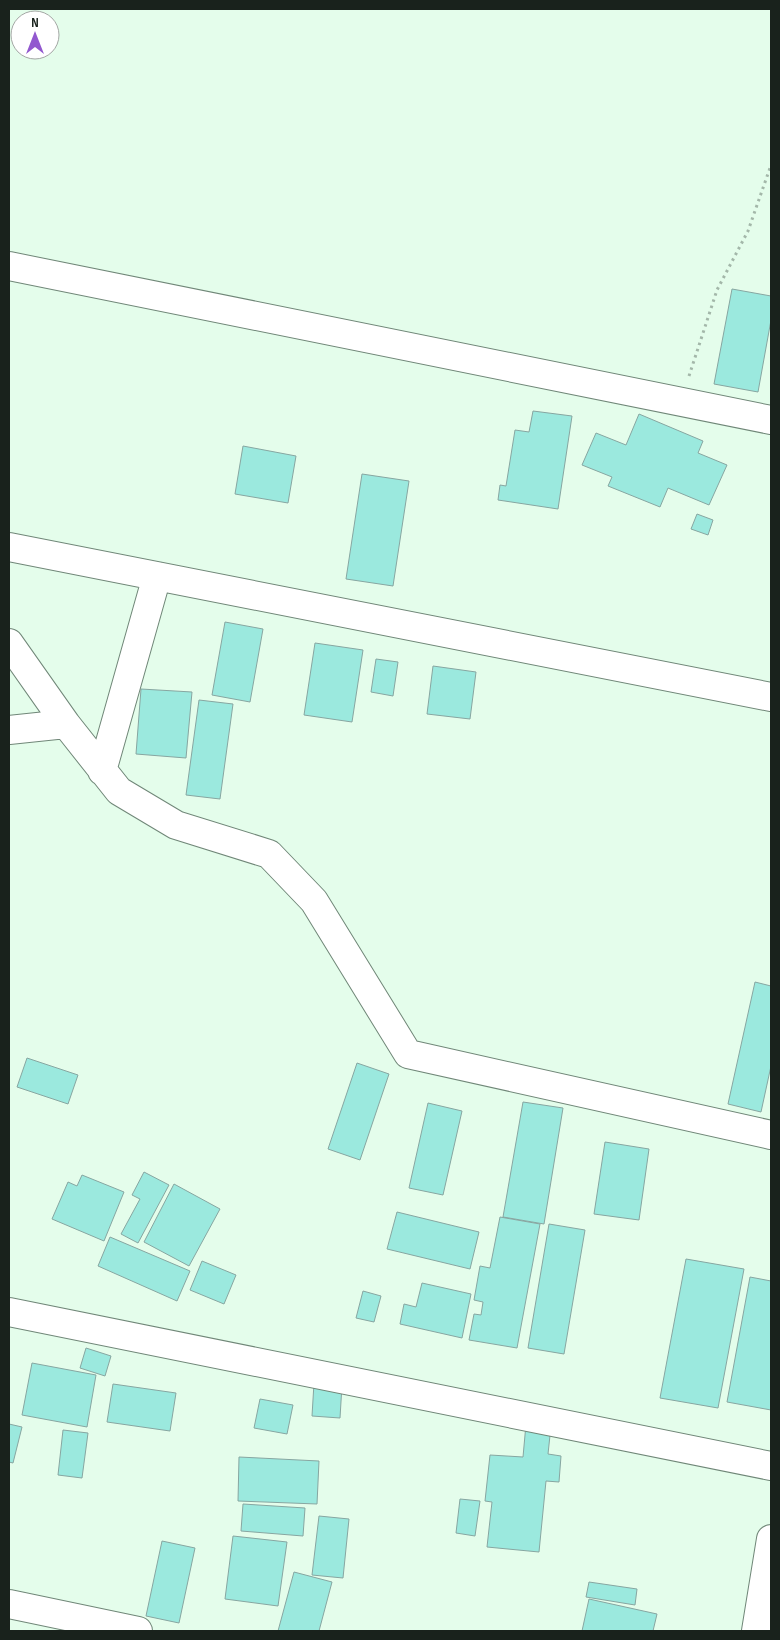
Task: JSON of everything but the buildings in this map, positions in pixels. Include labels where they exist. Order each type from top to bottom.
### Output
[{"type":"street","points":[[9,266],[771,420]]},
{"type":"street","points":[[9,547],[771,696]]},
{"type":"street","points":[[102,771],[157,576]]},
{"type":"street","points":[[9,643],[66,724],[118,791],[176,825],[269,854],[314,901],[408,1054],[771,1135]]},
{"type":"street","points":[[9,730],[66,724]]},
{"type":"street","points":[[9,1312],[771,1466]]},
{"type":"street","points":[[756,1631],[771,1540]]},
{"type":"street","points":[[9,1604],[138,1631]]},
{"type":"path","points":[[680,403],[717,290],[748,231],[771,165]]}]
